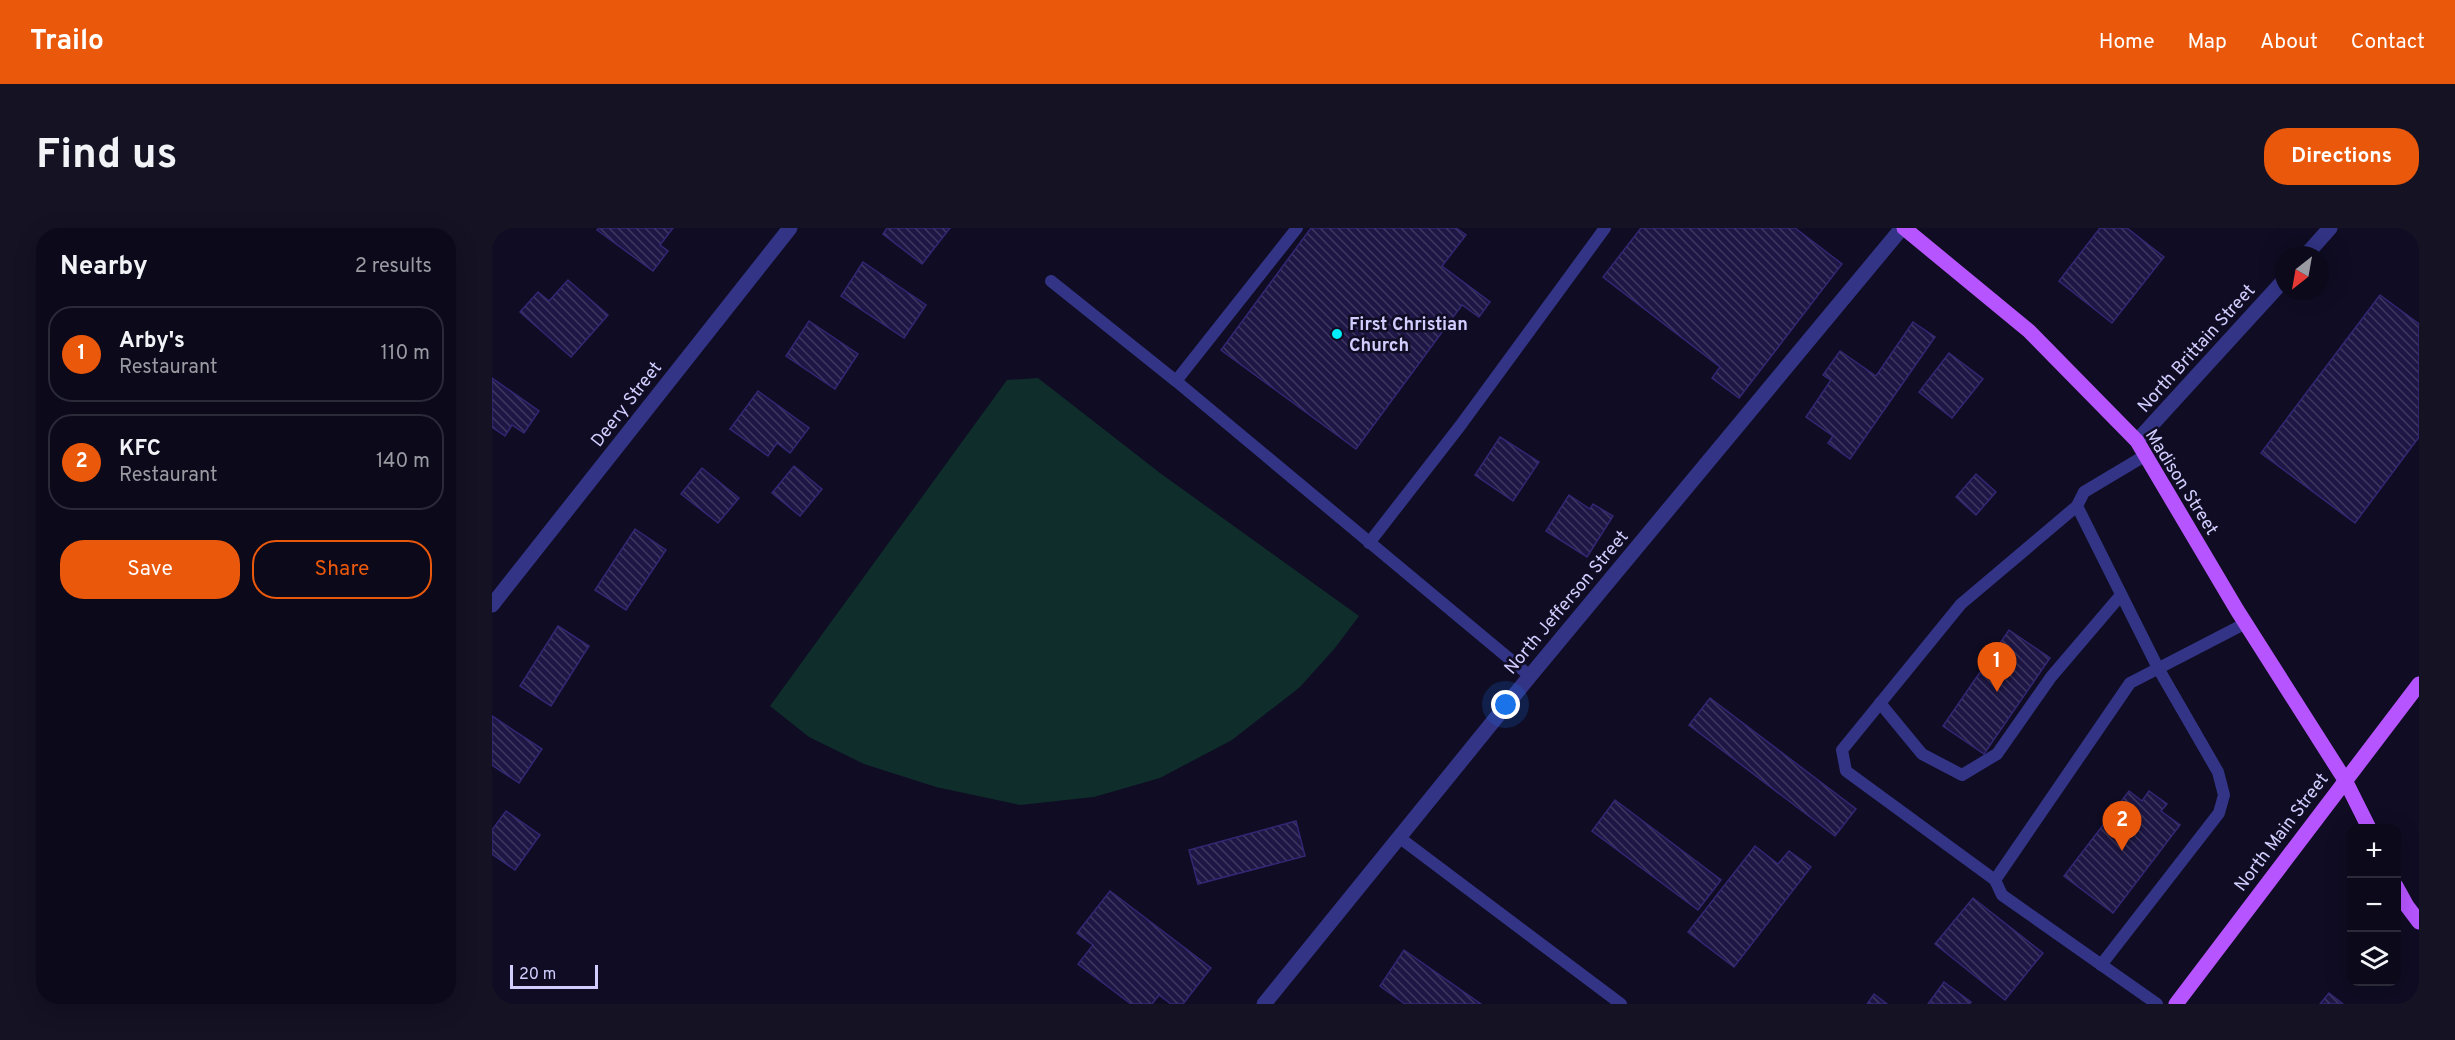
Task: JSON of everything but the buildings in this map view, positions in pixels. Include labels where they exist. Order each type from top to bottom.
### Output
[{"type":"main road","name":"Madison Street","points":[[1903,228],[2028,331],[2137,441],[2246,623],[2344,780],[2366,824]]},
{"type":"main road","name":"North Main Street","points":[[2176,1004],[2419,684]]},
{"type":"main road","points":[[2401,894],[2419,922]]},
{"type":"street","name":"Deery Street","points":[[492,605],[790,228]]},
{"type":"street","name":"North Jefferson Street","points":[[1263,1004],[1530,676],[1903,228]]},
{"type":"street","points":[[2314,246],[2330,228]]},
{"type":"street","name":"North Brittain Street","points":[[2137,441],[2275,290]]},
{"type":"lane","points":[[1176,381],[1297,228]]},
{"type":"lane","points":[[1369,543],[1460,426],[1605,228]]},
{"type":"lane","points":[[1051,281],[1176,381],[1530,676]]},
{"type":"lane","points":[[2146,455],[2084,492],[2077,506],[1961,604],[1842,750],[1846,771],[1995,880],[2002,895],[2157,1004]]},
{"type":"lane","points":[[2077,506],[2158,669],[2218,772],[2223,795],[2219,813],[2101,965]]},
{"type":"lane","points":[[1880,703],[1922,754],[1962,775],[1997,754],[2051,677],[2121,595]]},
{"type":"lane","points":[[1995,880],[2130,683],[2246,623]]},
{"type":"lane","points":[[1400,838],[1621,1004]]},
{"type":"green space","points":[[1038,378],[1160,473],[1359,616],[1335,648],[1300,687],[1232,740],[1160,778],[1094,797],[1020,805],[936,787],[864,764],[809,737],[770,706],[1007,380]]},
{"type":"place","name":"First Christian Church","points":[[1337,334]]},
{"type":"place","name":"Arby's","points":[[1997,692]]},
{"type":"place","name":"KFC","points":[[2122,851]]}]
